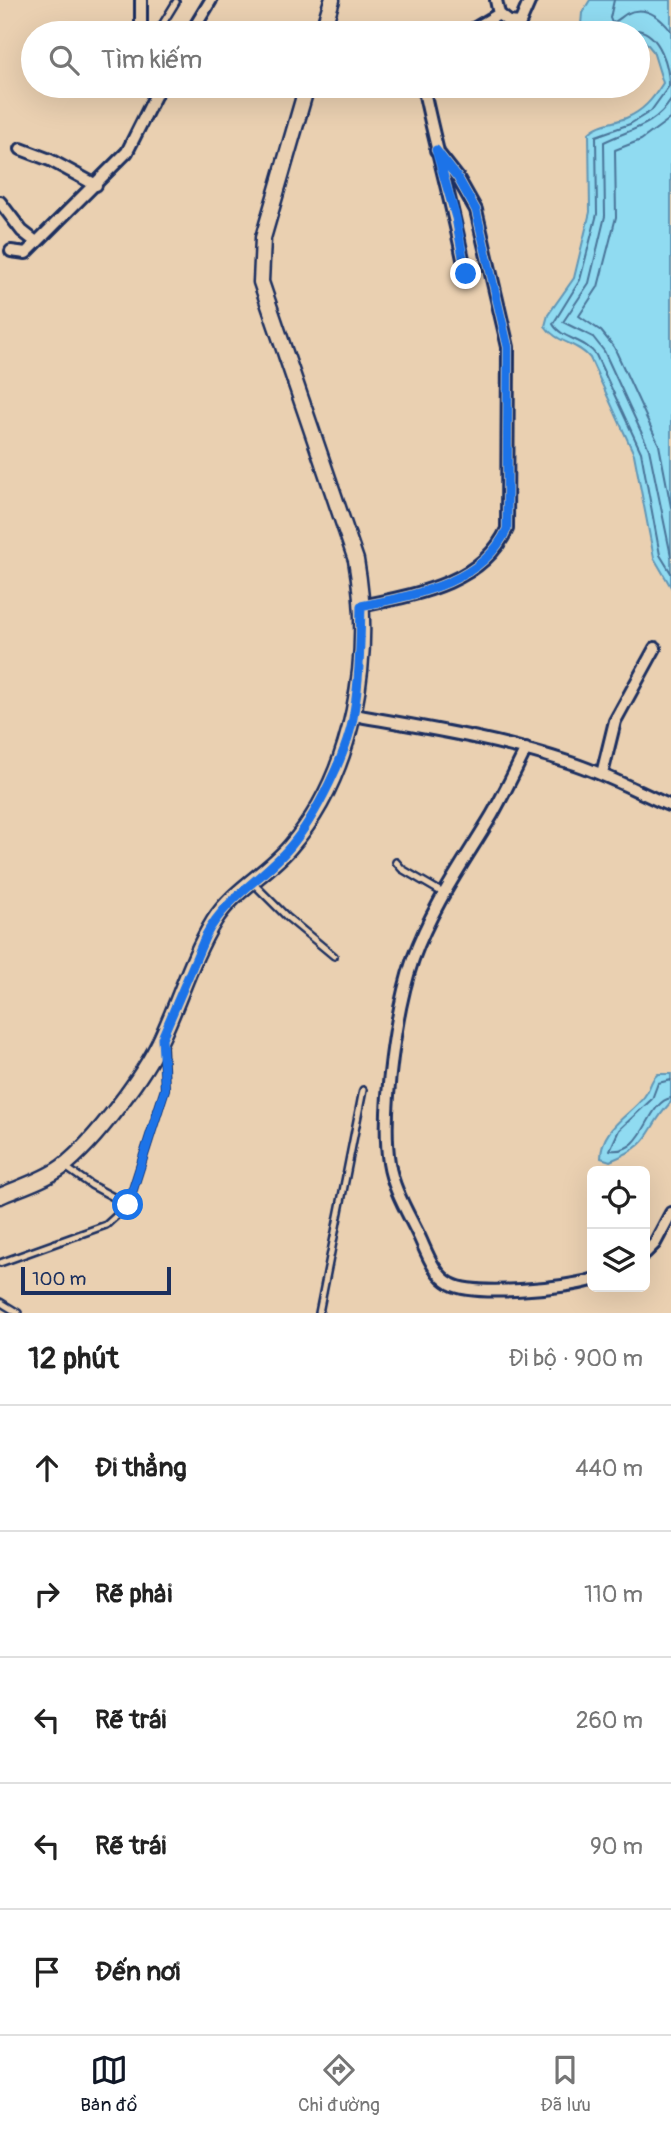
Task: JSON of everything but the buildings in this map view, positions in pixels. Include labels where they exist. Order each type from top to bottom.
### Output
[{"type":"street","points":[[141,0],[141,21]]},
{"type":"street","points":[[198,21],[211,0]]},
{"type":"street","points":[[326,21],[332,0]]},
{"type":"street","points":[[496,0],[499,14],[508,21]]},
{"type":"street","points":[[521,21],[530,0]]},
{"type":"street","points":[[487,21],[499,14]]},
{"type":"street","points":[[11,251],[26,253],[127,152],[154,98]]},
{"type":"street","points":[[0,1196],[64,1166],[92,1137],[145,1068],[162,1038],[215,919],[251,881],[273,865],[306,826],[335,767],[354,715],[360,583],[349,535],[261,282],[263,237],[304,98]]},
{"type":"street","points":[[425,98],[436,150],[456,218],[466,274]]},
{"type":"street","points":[[21,149],[50,160],[96,184]]},
{"type":"street","points":[[361,606],[430,591],[447,583],[484,560],[499,545],[507,529],[508,347],[476,210],[458,178],[436,150]]},
{"type":"street","points":[[0,202],[22,231],[36,242]]},
{"type":"street","points":[[602,774],[615,721],[655,648]]},
{"type":"street","points":[[354,715],[472,735],[526,749],[602,774],[671,806]]},
{"type":"street","points":[[526,749],[493,813],[443,893],[424,931],[403,999],[387,1130],[393,1181],[436,1270],[449,1283],[470,1290],[555,1287],[587,1281]]},
{"type":"street","points":[[650,1248],[669,1219]]},
{"type":"lane","points":[[165,21],[176,2]]},
{"type":"lane","points":[[396,862],[402,869],[443,893]]},
{"type":"lane","points":[[251,881],[287,917],[334,956]]},
{"type":"lane","points":[[0,1263],[106,1225],[128,1205],[165,1089],[162,1038]]},
{"type":"lane","points":[[319,1313],[363,1090]]},
{"type":"lane","points":[[64,1166],[91,1185],[128,1205]]},
{"type":"lane","points":[[0,1302],[18,1313]]},
{"type":"water","points":[[590,0],[671,0],[671,587],[654,558],[634,454],[590,358],[555,336],[545,326],[548,315],[574,278],[590,212],[589,133],[597,127],[638,112],[663,83],[650,47],[650,21],[581,21],[582,13]]},
{"type":"water","points":[[658,1074],[671,1074],[671,1102],[635,1148],[610,1161],[601,1158],[605,1139],[610,1131],[644,1097]]},
{"type":"route","points":[[128,1205],[162,1105],[166,1077],[162,1038],[206,935],[234,896],[273,865],[291,846],[306,826],[335,767],[354,715],[361,606],[430,591],[447,583],[484,560],[499,545],[507,529],[508,347],[476,210],[458,178],[436,150],[456,218],[466,274]]}]
